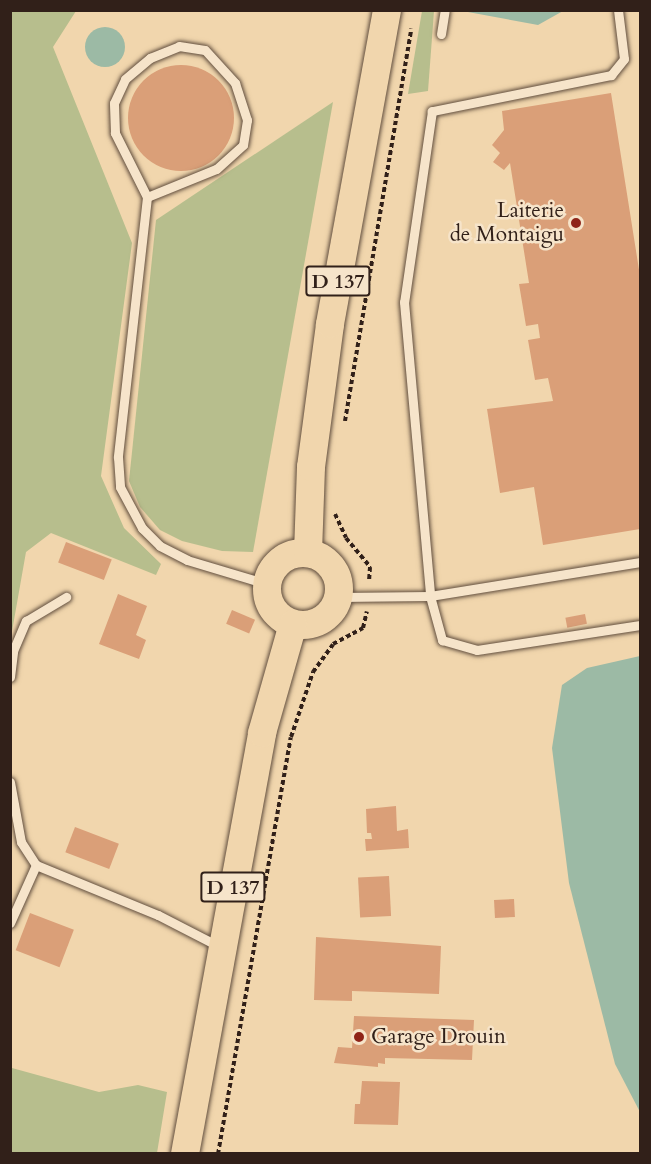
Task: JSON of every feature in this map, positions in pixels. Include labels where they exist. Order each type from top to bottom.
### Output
[{"type":"main road","name":"D 137","points":[[308,553],[311,467],[330,324],[387,10]]},
{"type":"main road","points":[[308,553],[329,563],[336,573],[339,597],[327,617],[305,625],[293,624],[270,604],[267,584],[270,573],[286,557],[308,553]]},
{"type":"main road","name":"D 137","points":[[186,1154],[262,733],[293,624]]},
{"type":"lane","points":[[441,33],[445,10]]},
{"type":"lane","points":[[618,10],[624,59],[611,75],[432,111],[404,302],[430,596],[442,640],[477,650],[640,625]]},
{"type":"lane","points":[[147,197],[216,169],[243,145],[247,120],[236,84],[206,50],[179,46],[150,58],[125,78],[114,103],[115,133],[147,197],[118,457],[120,487],[142,528],[160,546],[187,560],[267,584]]},
{"type":"lane","points":[[339,597],[430,596],[640,562]]},
{"type":"lane","points":[[10,677],[13,651],[26,621],[66,597]]},
{"type":"lane","points":[[10,782],[21,842],[36,865],[158,915],[222,948]]},
{"type":"lane","points":[[10,922],[14,906],[36,865]]},
{"type":"path","points":[[342,434],[413,21]]},
{"type":"path","points":[[218,1154],[291,737],[313,672],[333,644],[363,628],[369,597],[370,567],[339,526],[333,508]]},
{"type":"shaded area","points":[[11,10],[76,11],[53,47],[132,243],[101,476],[124,528],[161,564],[156,575],[51,533],[26,552],[11,637]]},
{"type":"shaded area","points":[[457,10],[563,10],[563,11],[538,25]]},
{"type":"shaded area","points":[[422,11],[434,11],[428,91],[408,94]]},
{"type":"shaded area","points":[[105,27],[119,33],[125,47],[119,61],[105,67],[91,61],[85,47],[91,33]]},
{"type":"shaded area","points":[[333,102],[253,552],[222,551],[182,541],[160,530],[140,507],[129,481],[156,220]]},
{"type":"shaded area","points":[[640,656],[640,1112],[615,1064],[569,883],[552,748],[562,685],[587,668]]},
{"type":"shaded area","points":[[12,1068],[99,1092],[138,1085],[167,1092],[157,1153],[11,1153]]},
{"type":"building","points":[[181,65],[201,69],[218,81],[230,98],[234,118],[230,138],[218,155],[201,167],[181,171],[161,167],[144,155],[132,138],[128,118],[132,98],[144,81],[161,69]]},
{"type":"building","name":"Laiterie de Montaigu","points":[[611,93],[640,276],[640,529],[543,545],[534,487],[500,493],[487,409],[553,401],[548,378],[535,380],[528,340],[540,338],[538,324],[526,326],[519,284],[529,283],[510,163],[504,170],[493,162],[500,153],[492,145],[504,130],[502,111]]},
{"type":"building","points":[[66,542],[112,560],[104,580],[58,563]]},
{"type":"building","points":[[118,594],[147,606],[136,635],[146,640],[139,659],[99,644]]},
{"type":"building","points":[[232,610],[255,620],[249,634],[226,624]]},
{"type":"building","points":[[585,614],[587,624],[567,628],[565,618]]},
{"type":"building","points":[[396,806],[397,831],[408,829],[409,848],[366,851],[365,839],[372,839],[371,833],[367,833],[366,809]]},
{"type":"building","points":[[75,827],[119,844],[109,869],[65,852]]},
{"type":"building","points":[[389,876],[391,916],[360,918],[358,878]]},
{"type":"building","points":[[514,899],[515,917],[495,918],[494,900]]},
{"type":"building","points":[[30,913],[74,930],[60,967],[16,950]]},
{"type":"building","points":[[316,937],[441,946],[439,994],[352,991],[352,1001],[314,1000]]},
{"type":"building","points":[[354,1016],[474,1020],[472,1060],[385,1058],[385,1064],[378,1063],[378,1067],[334,1063],[338,1047],[352,1048]]},
{"type":"building","points":[[362,1081],[400,1082],[398,1125],[354,1124],[355,1104],[360,1104]]},
{"type":"place","name":"Laiterie de Montaigu","points":[[576,223]]},
{"type":"place","name":"Garage Drouin","points":[[359,1037]]}]
